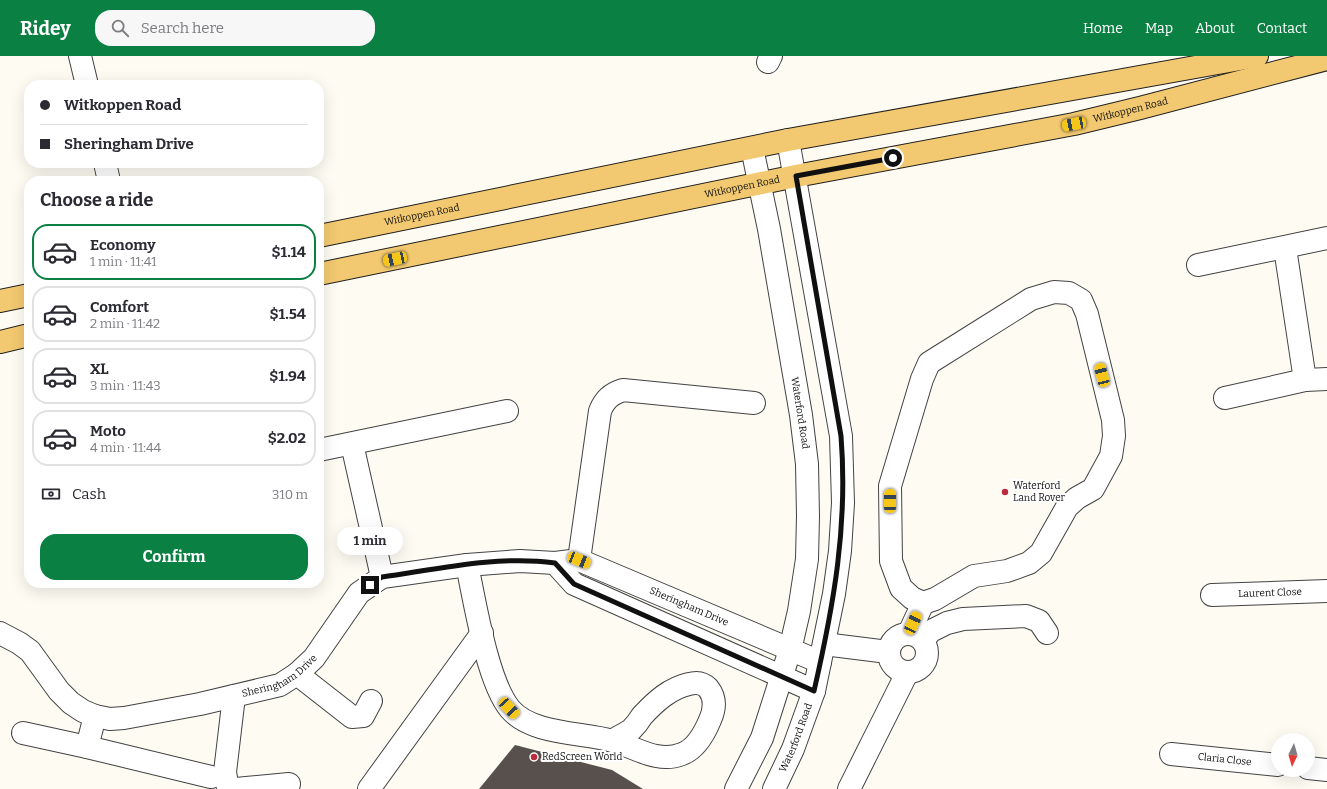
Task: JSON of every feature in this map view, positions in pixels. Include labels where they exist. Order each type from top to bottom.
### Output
[{"type":"main road","name":"Witkoppen Road","points":[[324,235],[788,140],[1257,56]]},
{"type":"main road","name":"Witkoppen Road","points":[[324,273],[796,176],[1074,124],[1327,59]]},
{"type":"main road","points":[[0,301],[24,296]]},
{"type":"main road","points":[[0,342],[24,336]]},
{"type":"street","points":[[80,56],[86,80]]},
{"type":"street","name":"Waterford Road","points":[[774,789],[793,749],[814,691],[840,551],[844,471],[841,436],[796,176],[788,140]]},
{"type":"street","name":"Waterford Road","points":[[736,789],[762,738],[782,677],[799,611],[807,559],[807,464],[801,415],[752,148]]},
{"type":"street","points":[[1198,265],[1286,248],[1327,238]]},
{"type":"street","points":[[1286,248],[1305,380]]},
{"type":"street","points":[[1054,292],[1069,293],[1081,300],[1087,314],[1113,420],[1114,436],[1110,456],[1093,488],[1067,506],[1041,554],[1029,563],[1007,571],[974,576],[935,598],[923,602],[912,598],[901,588],[891,561],[890,486],[922,379],[929,363],[1031,300],[1054,292]]},
{"type":"street","points":[[1225,398],[1305,380],[1327,379]]},
{"type":"street","points":[[579,560],[600,411],[611,394],[622,390],[754,403]]},
{"type":"street","points":[[324,449],[507,411]]},
{"type":"street","points":[[352,444],[382,577]]},
{"type":"street","name":"Sheringham Drive","points":[[0,633],[19,643],[30,651],[59,692],[83,711],[95,716],[110,719],[144,716],[280,685],[297,674],[314,658],[359,594],[382,577],[467,565],[520,561],[555,563],[579,560],[790,650],[822,653],[888,652]]},
{"type":"street","points":[[555,563],[574,584],[814,691]]},
{"type":"street","points":[[467,565],[482,633],[494,677],[509,708],[515,714],[538,726],[612,741]]},
{"type":"street","name":"Laurent Close","points":[[1212,595],[1327,591]]},
{"type":"street","points":[[916,636],[923,602]]},
{"type":"street","points":[[916,636],[927,646],[928,654],[922,667],[907,673],[894,666],[888,652],[895,638],[916,636],[932,631],[947,623],[963,619],[1026,616],[1039,621],[1047,632]]},
{"type":"street","points":[[369,789],[482,633]]},
{"type":"street","points":[[849,789],[907,673]]},
{"type":"street","points":[[297,674],[352,717],[363,716],[371,701]]},
{"type":"street","points":[[234,696],[225,772],[227,784],[235,789],[289,784]]},
{"type":"street","points":[[87,747],[95,716]]},
{"type":"street","points":[[23,733],[211,777]]},
{"type":"street","name":"Claria Close","points":[[1171,754],[1271,764]]},
{"type":"street","points":[[1315,769],[1327,770]]},
{"type":"building","name":"RedScreen World","points":[[515,745],[612,770],[643,789],[479,789]]},
{"type":"place","name":"Waterford Land Rover","points":[[1005,492]]},
{"type":"place","name":"RedScreen World","points":[[534,757]]},
{"type":"route","points":[[370,585],[382,577],[467,565],[520,561],[555,563],[574,584],[814,691],[834,594],[840,551],[844,503],[844,471],[841,436],[796,176],[893,158]]}]
